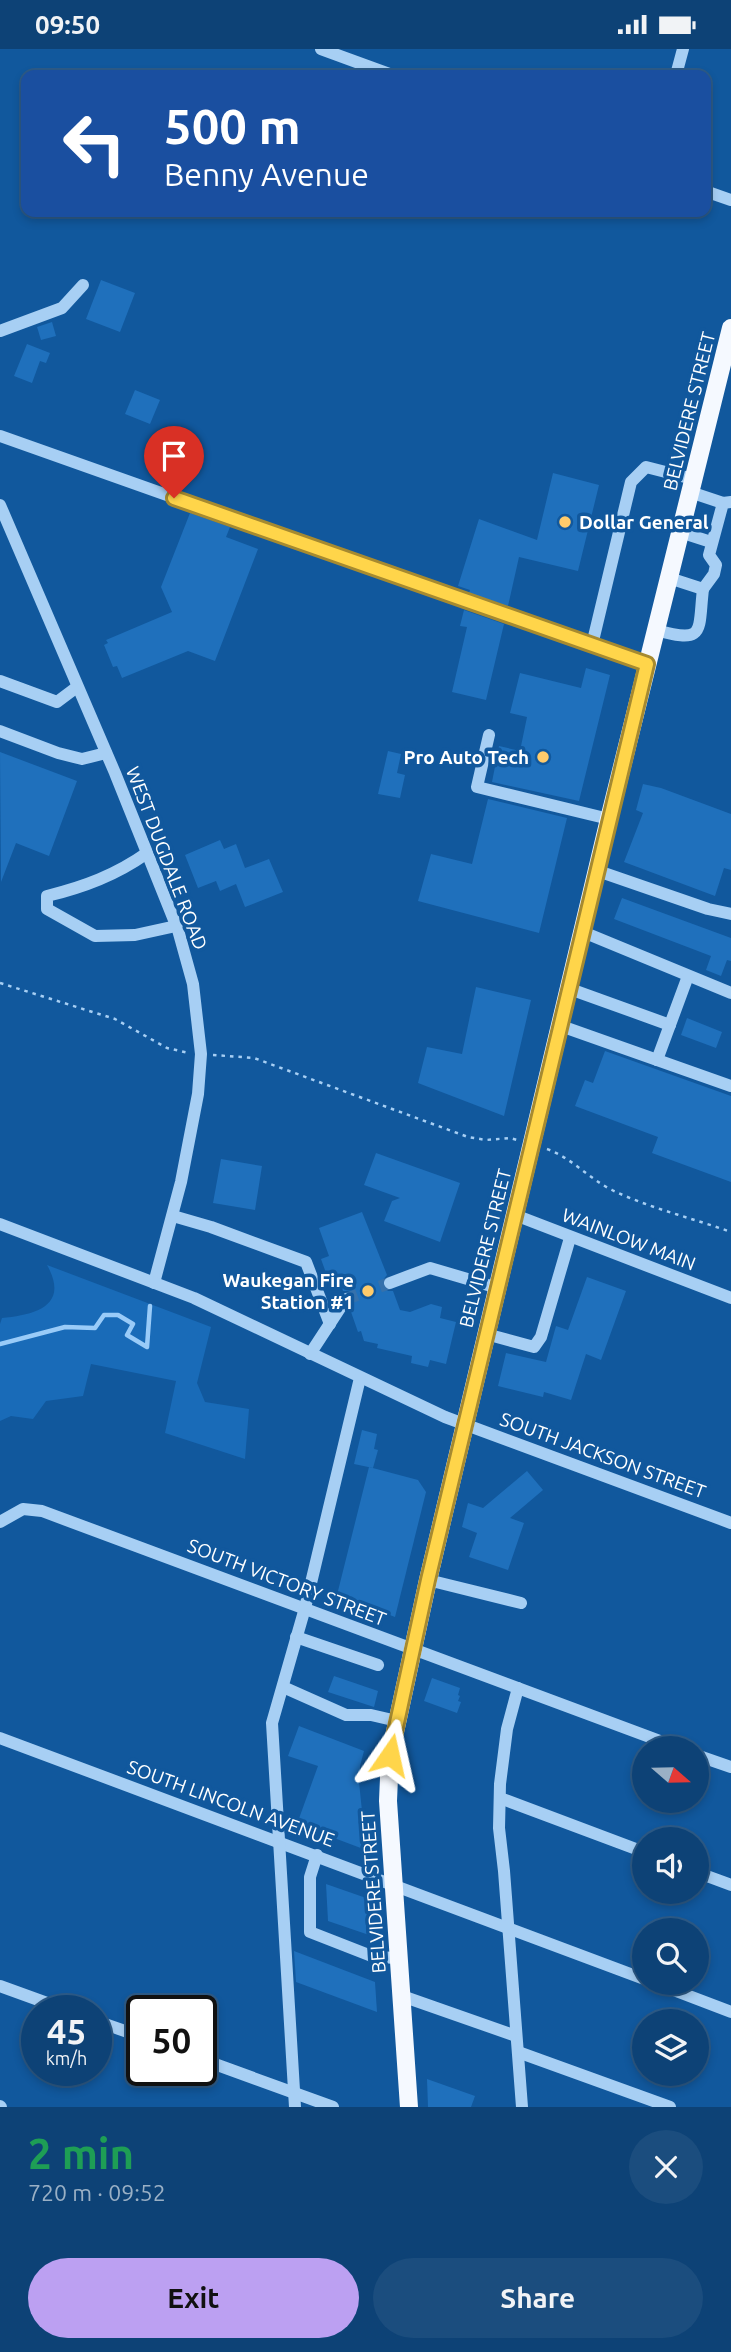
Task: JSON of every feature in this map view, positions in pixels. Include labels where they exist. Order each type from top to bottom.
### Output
[{"type":"main road","name":"BELVIDERE STREET","points":[[409,2107],[387,1777],[397,1721],[609,819],[680,532],[728,356],[731,328]]},
{"type":"street","points":[[321,49],[378,70]]},
{"type":"street","points":[[677,70],[683,49]]},
{"type":"street","points":[[711,193],[731,200]]},
{"type":"street","points":[[0,331],[62,308],[83,285]]},
{"type":"street","points":[[0,436],[647,664]]},
{"type":"street","points":[[593,645],[631,482],[646,467],[727,502],[711,542],[709,555],[716,565],[703,589],[700,625],[694,633],[682,638],[656,630]]},
{"type":"street","name":"WEST DUGDALE ROAD","points":[[0,505],[147,853],[176,926],[193,983],[201,1054],[191,1133],[173,1216],[154,1283]]},
{"type":"street","points":[[680,532],[711,542]]},
{"type":"street","points":[[669,578],[703,589]]},
{"type":"street","points":[[0,681],[57,702],[77,687]]},
{"type":"street","points":[[0,731],[82,759],[106,753]]},
{"type":"street","points":[[489,735],[477,787],[609,819]]},
{"type":"street","points":[[147,853],[128,867],[82,888],[47,896],[47,909],[95,936],[135,935],[176,926]]},
{"type":"street","points":[[598,871],[708,909],[731,914]]},
{"type":"street","points":[[583,932],[731,993]]},
{"type":"street","points":[[657,1061],[688,976]]},
{"type":"street","points":[[570,989],[670,1025]]},
{"type":"street","points":[[561,1026],[731,1086]]},
{"type":"street","points":[[173,1216],[306,1262],[330,1324]]},
{"type":"street","name":"WAINLOW MAIN","points":[[514,1216],[731,1298]]},
{"type":"street","name":"SOUTH JACKSON STREET","points":[[0,1224],[219,1309],[360,1378],[465,1425],[731,1523]]},
{"type":"street","points":[[486,1334],[534,1347],[541,1337],[570,1238]]},
{"type":"street","points":[[390,1283],[430,1268],[498,1288]]},
{"type":"street","points":[[310,1354],[346,1299]]},
{"type":"street","points":[[295,2107],[272,1723],[305,1608],[360,1378]]},
{"type":"street","name":"SOUTH VICTORY STREET","points":[[0,1522],[23,1510],[42,1511],[647,1736]]},
{"type":"street","points":[[428,1580],[521,1603]]},
{"type":"street","points":[[296,1637],[378,1665]]},
{"type":"street","points":[[283,1687],[346,1715],[371,1715],[397,1721]]},
{"type":"street","points":[[518,1689],[507,1729],[499,1828],[522,2107]]},
{"type":"street","name":"SOUTH LINCOLN AVENUE","points":[[0,1738],[632,1974]]},
{"type":"street","points":[[709,1759],[731,1767]]},
{"type":"street","points":[[500,1798],[632,1848]]},
{"type":"street","points":[[317,1855],[310,1877],[310,1932],[374,1957],[398,1958]]},
{"type":"street","points":[[709,1877],[731,1885]]},
{"type":"street","points":[[0,1986],[25,1995]]},
{"type":"street","points":[[686,1995],[731,2012]]},
{"type":"street","points":[[402,1996],[516,2036]]},
{"type":"street","points":[[518,2052],[670,2107]]},
{"type":"street","points":[[217,2065],[333,2107]]},
{"type":"path","points":[[0,983],[104,1016],[167,1048],[191,1054]]},
{"type":"path","points":[[210,1054],[254,1058],[468,1137],[486,1140],[510,1138]]},
{"type":"path","points":[[549,1150],[568,1159],[595,1181],[616,1192],[731,1232]]},
{"type":"shaded area","points":[[47,1265],[211,1327],[197,1383],[205,1402],[249,1409],[245,1459],[165,1433],[176,1381],[91,1364],[83,1396],[46,1401],[33,1419],[11,1416],[0,1421],[0,1324],[2,1318],[37,1311],[52,1299],[53,1279]]},
{"type":"building","points":[[101,280],[135,293],[120,332],[86,319]]},
{"type":"building","points":[[52,322],[56,336],[41,340],[37,327]]},
{"type":"building","points":[[27,344],[50,353],[46,363],[40,361],[32,383],[14,376]]},
{"type":"building","points":[[135,390],[160,400],[150,424],[125,414]]},
{"type":"building","points":[[553,473],[599,485],[578,571],[519,557],[508,606],[469,593],[470,590],[458,586],[479,519],[537,540]]},
{"type":"building","points":[[190,513],[230,527],[226,537],[258,549],[215,661],[188,651],[122,678],[117,666],[113,667],[104,645],[108,643],[106,640],[172,612],[161,587]]},
{"type":"building","points":[[464,610],[504,624],[486,700],[452,692],[467,627],[460,626]]},
{"type":"building","points":[[586,668],[610,675],[579,801],[492,782],[499,746],[520,751],[527,717],[510,713],[520,673],[581,688]]},
{"type":"building","points":[[388,751],[401,754],[397,773],[405,775],[400,798],[378,794]]},
{"type":"building","points":[[0,752],[77,781],[49,856],[16,843],[1,882]]},
{"type":"building","points":[[643,784],[731,814],[731,870],[724,868],[715,896],[624,862],[643,813],[636,810]]},
{"type":"building","points":[[488,799],[567,818],[539,933],[418,901],[431,854],[472,864]]},
{"type":"building","points":[[220,840],[224,849],[236,844],[245,868],[269,859],[283,892],[245,907],[236,884],[220,891],[216,881],[198,888],[185,855]]},
{"type":"building","points":[[622,898],[731,938],[731,961],[727,960],[721,976],[706,970],[711,956],[614,919]]},
{"type":"building","points":[[476,987],[531,1000],[504,1116],[418,1083],[427,1047],[462,1054]]},
{"type":"building","points":[[687,1018],[722,1032],[716,1048],[681,1035]]},
{"type":"building","points":[[605,1051],[731,1096],[731,1182],[652,1153],[658,1137],[575,1106],[585,1080],[593,1083]]},
{"type":"building","points":[[376,1153],[460,1183],[440,1242],[384,1221],[392,1201],[400,1198],[364,1185]]},
{"type":"building","points":[[221,1159],[262,1166],[255,1210],[213,1203]]},
{"type":"building","name":"Waukegan Fire Station #1","points":[[362,1212],[387,1275],[382,1281],[382,1287],[393,1291],[400,1310],[410,1312],[431,1304],[442,1307],[440,1318],[456,1322],[446,1364],[430,1360],[428,1367],[411,1363],[412,1356],[377,1348],[378,1344],[364,1341],[361,1331],[358,1332],[350,1309],[355,1300],[354,1296],[350,1291],[343,1291],[335,1270],[326,1273],[321,1259],[329,1256],[319,1228]]},
{"type":"building","points":[[587,1277],[626,1291],[601,1360],[586,1354],[571,1400],[544,1392],[543,1397],[498,1386],[506,1353],[546,1362],[556,1326],[568,1330]]},
{"type":"building","points":[[362,1430],[377,1434],[374,1449],[378,1450],[373,1468],[354,1464]]},
{"type":"building","points":[[369,1467],[418,1480],[426,1492],[395,1617],[337,1595]]},
{"type":"building","points":[[527,1471],[543,1490],[510,1518],[524,1523],[508,1570],[469,1557],[477,1533],[462,1527],[468,1503],[483,1508]]},
{"type":"building","points":[[334,1676],[378,1691],[374,1707],[328,1692]]},
{"type":"building","points":[[432,1678],[460,1688],[458,1701],[461,1702],[457,1713],[424,1701]]},
{"type":"building","points":[[299,1726],[364,1751],[360,1766],[361,1783],[359,1782],[366,1850],[297,1824],[318,1766],[288,1756]]},
{"type":"building","points":[[326,1884],[369,1899],[372,1936],[328,1921]]},
{"type":"building","points":[[294,1951],[375,1982],[377,2012],[296,1982]]},
{"type":"building","points":[[427,2079],[475,2096],[471,2107],[428,2107]]},
{"type":"waterway","points":[[0,1344],[65,1327],[95,1328],[104,1315],[118,1315],[133,1324],[127,1335],[147,1347],[150,1306]]},
{"type":"tunnel","points":[[346,1299],[390,1283]]},
{"type":"place","name":"Dollar General","points":[[565,522]]},
{"type":"place","name":"Pro Auto Tech","points":[[543,757]]},
{"type":"place","name":"Waukegan Fire Station #1","points":[[368,1291]]},
{"type":"route","points":[[174,498],[647,664],[428,1580],[390,1755]]}]
